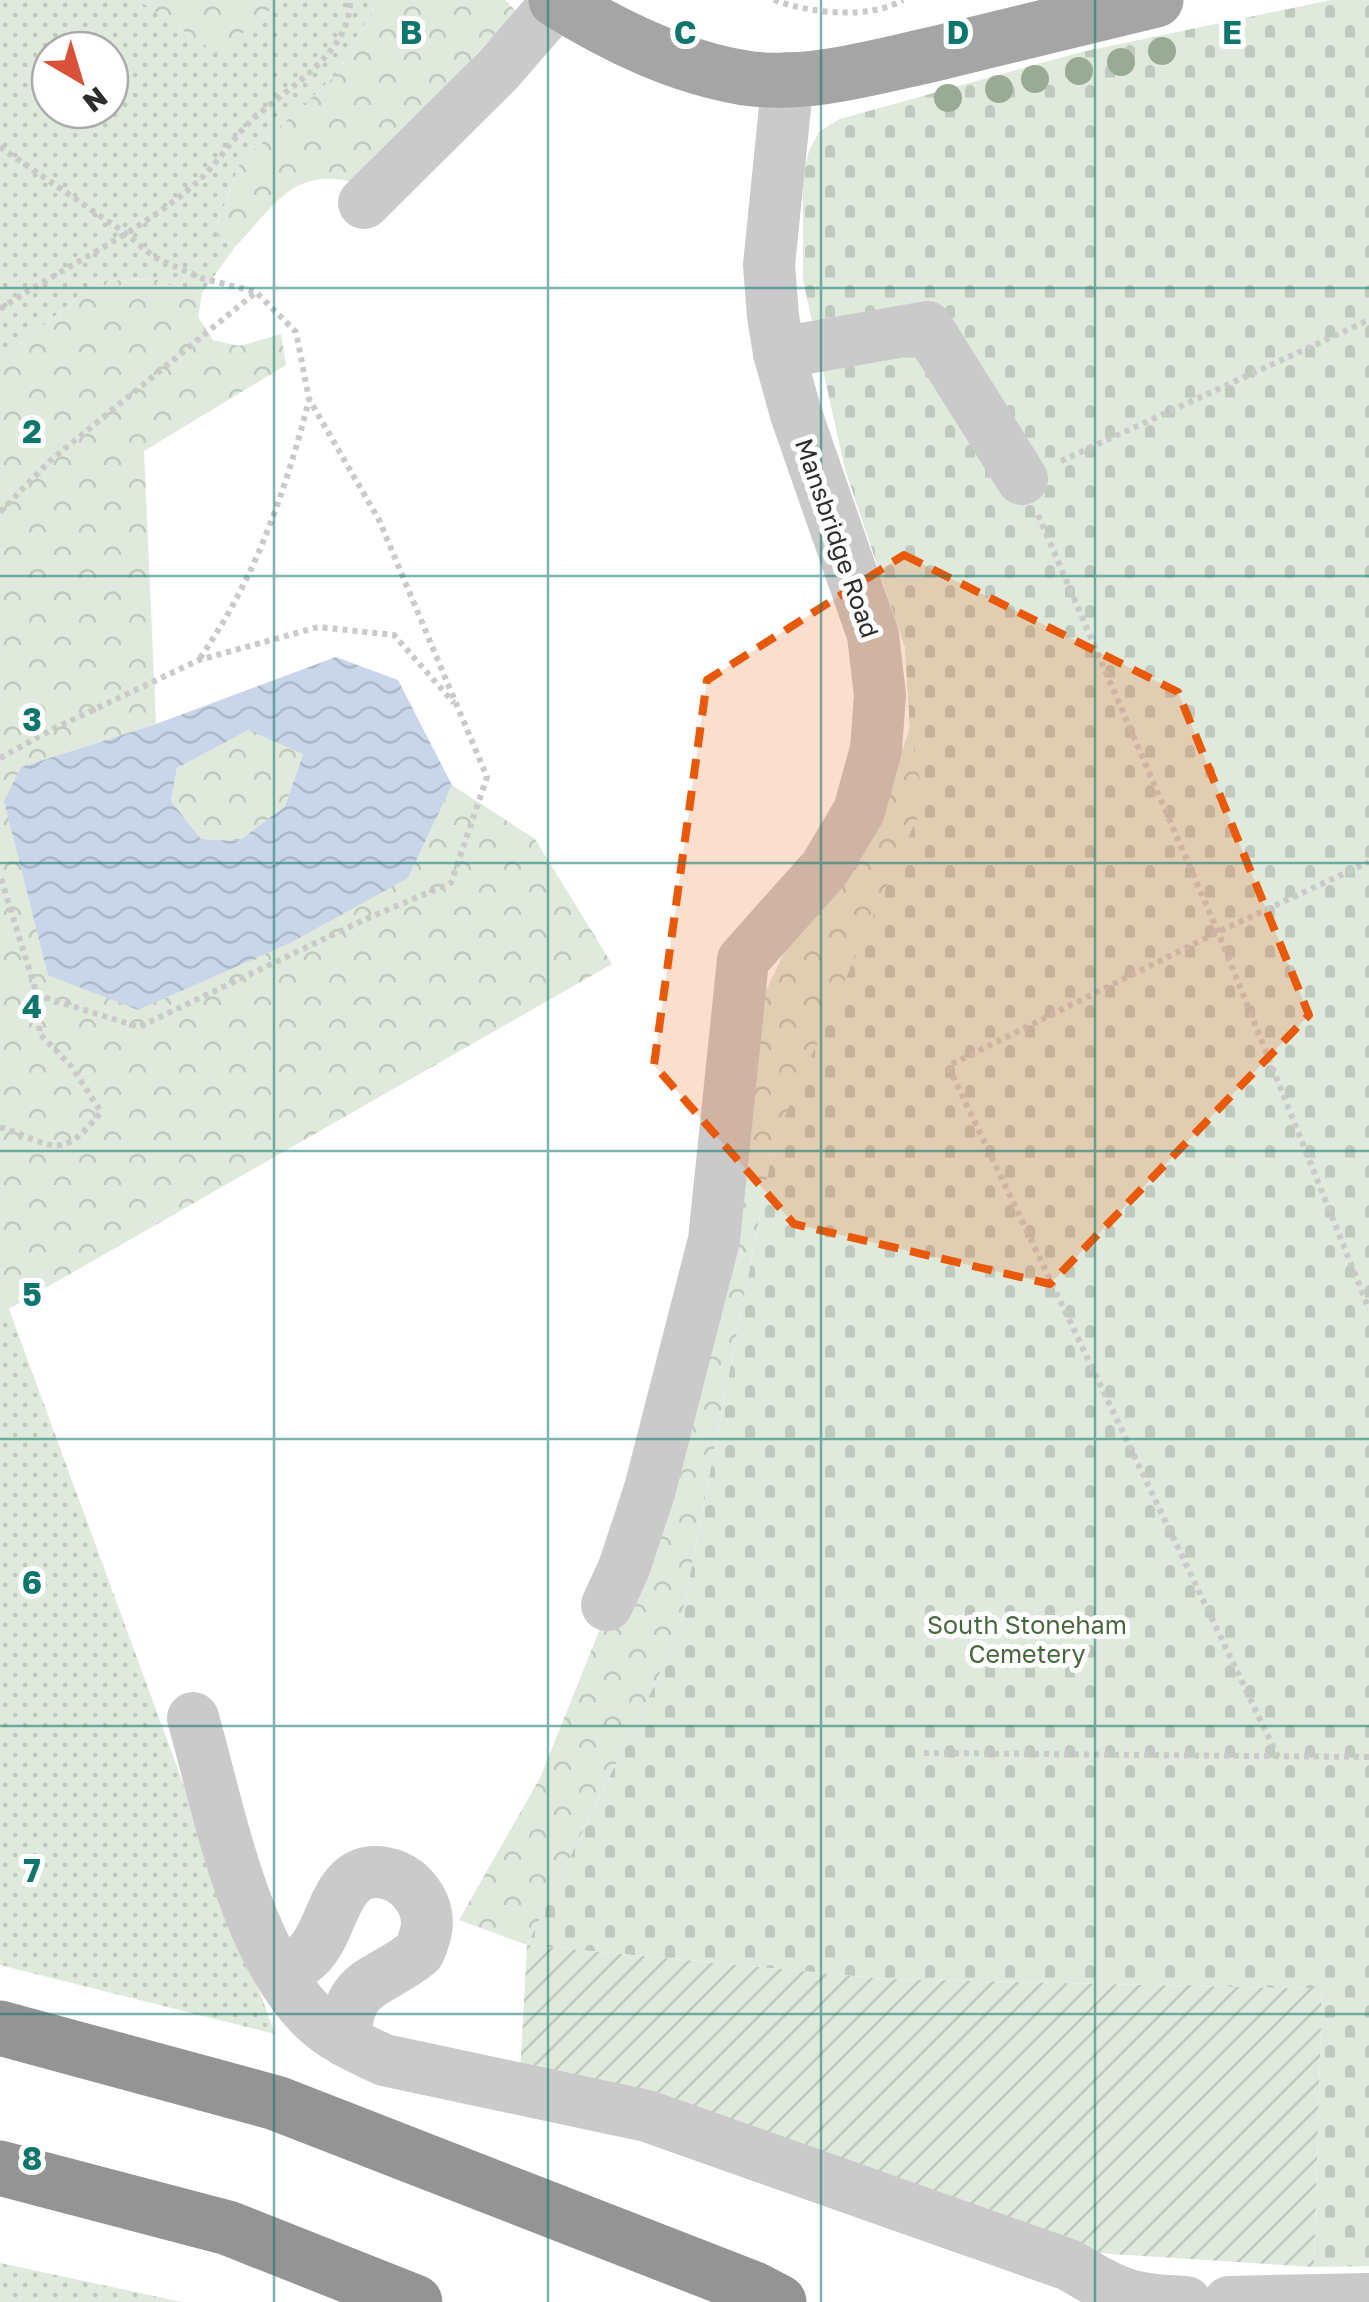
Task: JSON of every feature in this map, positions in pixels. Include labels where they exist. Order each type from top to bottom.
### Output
[{"type":"highway","points":[[0,2028],[276,2104],[754,2288],[779,2302]]},
{"type":"highway","points":[[0,2168],[228,2228],[415,2302]]},
{"type":"main road","points":[[557,0],[611,32],[684,62],[747,78],[788,78],[854,72],[1156,0]]},
{"type":"street","points":[[364,203],[498,70],[557,0]]},
{"type":"street","name":"Mansbridge Road","points":[[608,1605],[650,1490],[714,1240],[743,960],[825,868],[858,810],[876,749],[880,694],[873,635],[796,414],[779,352],[770,265],[788,78]]},
{"type":"street","points":[[779,352],[927,327],[1022,478]]},
{"type":"street","points":[[194,1718],[235,1869],[264,1943],[310,2014],[346,2042],[384,2060],[648,2116],[1069,2265],[1118,2294],[1141,2300],[1186,2302]]},
{"type":"street","points":[[281,1973],[311,1953],[322,1937],[337,1898],[359,1876],[385,1873],[410,1885],[422,1901],[428,1919],[419,1952],[356,1993],[346,2022],[346,2042]]},
{"type":"street","points":[[1229,2302],[1369,2299]]},
{"type":"path","points":[[0,309],[126,233],[196,184],[249,122],[331,51],[350,14],[350,0]]},
{"type":"path","points":[[774,0],[795,8],[856,11],[893,6],[903,0]]},
{"type":"path","points":[[0,147],[154,256],[201,278],[256,292],[296,332],[309,399],[379,520],[487,776],[451,883],[368,918],[139,1027],[37,995],[0,875]]},
{"type":"path","points":[[0,512],[51,460],[256,292]]},
{"type":"path","points":[[1369,320],[1022,478],[1218,932],[1369,1309]]},
{"type":"path","points":[[198,660],[221,628],[264,546],[293,463],[309,399]]},
{"type":"path","points":[[0,758],[198,660],[318,627],[394,635],[458,708]]},
{"type":"path","points":[[1278,1756],[948,1066],[1369,862]]},
{"type":"path","points":[[0,1127],[56,1147],[80,1138],[101,1112],[72,1067],[39,1033],[42,997]]},
{"type":"path","points":[[924,1754],[1369,1757]]},
{"type":"highlighted area","points":[[904,555],[1178,692],[1309,1015],[1050,1284],[794,1224],[654,1065],[707,680]]},
{"type":"green space","points":[[0,0],[138,0],[218,53],[282,0],[378,0],[336,75],[240,163],[214,233],[235,247],[202,293],[153,279],[98,281],[0,360]]},
{"type":"green space","points":[[138,0],[282,0],[218,54]]},
{"type":"green space","points":[[378,0],[505,0],[516,11],[359,184],[337,179],[302,184],[275,203],[235,247],[214,233],[240,163],[336,75]]},
{"type":"green space","name":"South Stoneham Cemetery","points":[[1331,0],[1369,0],[1369,2266],[1314,2267],[1322,1989],[886,1979],[527,1945],[678,1637],[775,1138],[924,802],[910,728],[905,647],[845,469],[803,280],[803,175],[809,151],[819,132],[840,119],[1081,52]]},
{"type":"green space","points":[[840,119],[929,207],[963,792],[775,1138],[678,1637],[527,1945],[459,1920],[540,1778],[682,1424],[756,1012],[791,938],[874,830],[910,728],[905,647],[845,469],[803,280],[809,151],[819,132]]},
{"type":"green space","points":[[154,279],[202,293],[198,317],[213,340],[239,346],[281,334],[286,365],[144,451],[156,724],[21,767],[48,975],[408,878],[452,785],[535,839],[612,964],[0,1314],[0,360],[98,281]]},
{"type":"green space","points":[[247,729],[303,753],[285,806],[239,841],[201,839],[171,801],[177,768]]},
{"type":"green space","points":[[9,1309],[275,2034],[0,1965],[0,1314]]},
{"type":"green space","points":[[527,1945],[886,1979],[1322,1989],[1314,2267],[1033,2249],[520,2074]]},
{"type":"green space","points":[[0,2263],[182,2302],[0,2302]]},
{"type":"water","points":[[336,657],[398,680],[452,785],[408,878],[292,942],[138,1010],[48,975],[4,801],[21,767],[156,724]],"holes":[[[248,730],[303,754],[285,806],[239,841],[201,839],[171,801],[177,768]]]}]
